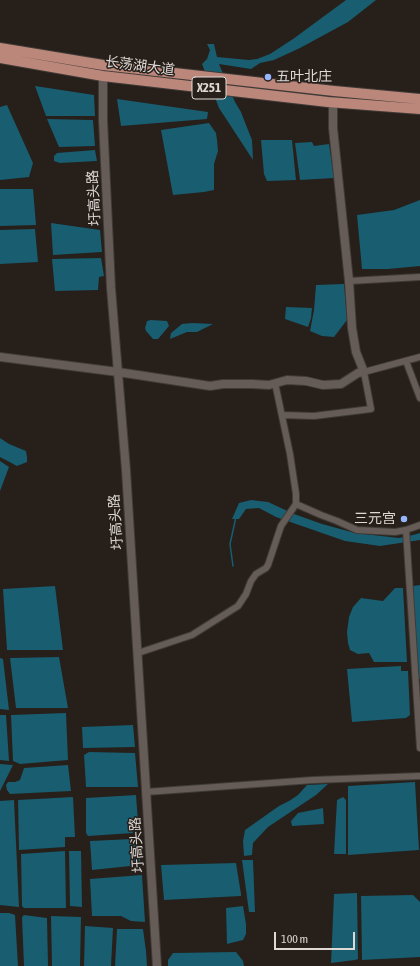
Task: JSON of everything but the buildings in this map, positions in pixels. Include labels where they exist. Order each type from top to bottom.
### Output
[{"type":"main road","name":"长荡湖大道","points":[[0,48],[103,65],[420,99]]},
{"type":"main road","name":"长荡湖大道","points":[[0,58],[103,76],[333,102],[420,109]]},
{"type":"street","name":"圩高头路","points":[[103,76],[103,120],[111,288],[126,470],[157,966]]},
{"type":"street","points":[[282,415],[314,416],[370,409],[364,372],[356,352],[352,328],[349,281],[333,128],[333,102]]},
{"type":"street","points":[[349,281],[420,277]]},
{"type":"street","points":[[0,357],[118,372],[210,386],[223,384],[269,385],[287,380],[306,381],[323,385],[341,384],[358,373],[420,357]]},
{"type":"street","points":[[406,361],[420,398]]},
{"type":"street","points":[[138,654],[192,635],[238,606],[256,574],[268,565],[281,526],[296,504],[290,454],[275,383]]},
{"type":"street","points":[[296,504],[357,530],[406,532],[420,526]]},
{"type":"street","points":[[406,532],[420,748]]},
{"type":"street","points":[[146,792],[313,780],[420,776]]},
{"type":"water","points":[[346,0],[376,0],[348,22],[300,48],[274,60],[260,63],[251,69],[219,64],[252,140],[253,160],[219,108],[202,64],[207,59],[210,50],[207,44],[214,44],[217,57],[249,60],[257,59],[270,54],[293,39]]},
{"type":"water","points":[[35,86],[94,95],[95,116],[46,116]]},
{"type":"water","points":[[117,99],[208,112],[207,119],[121,126]]},
{"type":"water","points":[[7,105],[33,163],[29,177],[0,180],[0,107]]},
{"type":"water","points":[[47,119],[93,120],[95,146],[59,147]]},
{"type":"water","points":[[209,123],[216,133],[218,151],[214,164],[214,190],[173,195],[161,130]]},
{"type":"water","points":[[261,140],[292,140],[296,180],[267,181],[264,174]]},
{"type":"water","points":[[312,142],[314,146],[329,144],[334,178],[300,180],[295,143]]},
{"type":"water","points":[[95,150],[97,161],[60,163],[54,161],[54,156],[57,153]]},
{"type":"water","points":[[0,189],[33,189],[36,225],[0,226]]},
{"type":"water","points":[[420,200],[420,266],[388,269],[362,269],[357,215],[394,210]]},
{"type":"water","points":[[51,223],[100,230],[102,252],[53,255]]},
{"type":"water","points":[[35,229],[38,262],[0,264],[0,230]]},
{"type":"water","points":[[101,258],[104,276],[99,277],[98,290],[55,291],[52,259]]},
{"type":"water","points":[[344,284],[347,320],[334,337],[322,336],[310,331],[314,310],[316,285]]},
{"type":"water","points":[[286,307],[312,308],[308,327],[285,319]]},
{"type":"water","points":[[147,321],[167,321],[169,326],[158,339],[153,339],[146,331],[145,328]]},
{"type":"water","points":[[182,324],[213,324],[197,332],[187,332],[170,339],[171,333]]},
{"type":"water","points":[[0,438],[9,444],[26,451],[27,462],[17,466],[0,457]]},
{"type":"water","points":[[0,461],[9,467],[0,491]]},
{"type":"water","points":[[251,500],[268,502],[294,514],[322,524],[355,533],[399,538],[420,533],[420,540],[380,546],[345,541],[276,517],[259,508],[246,509],[239,519],[232,519],[239,503]]},
{"type":"water","points":[[420,585],[420,679],[418,679],[413,586]]},
{"type":"water","points":[[55,586],[63,650],[7,650],[3,589]]},
{"type":"water","points":[[395,588],[403,588],[407,662],[374,662],[369,653],[358,654],[350,650],[347,632],[349,617],[353,607],[361,598],[383,601]]},
{"type":"water","points":[[59,657],[68,708],[16,708],[10,658]]},
{"type":"water","points":[[0,658],[3,659],[9,710],[0,709]]},
{"type":"water","points":[[401,666],[401,671],[408,671],[410,715],[406,718],[352,722],[347,669]]},
{"type":"water","points":[[66,713],[68,760],[20,764],[13,761],[11,715]]},
{"type":"water","points":[[0,715],[6,715],[9,761],[0,760]]},
{"type":"water","points":[[133,725],[135,747],[83,748],[82,727]]},
{"type":"water","points":[[89,752],[135,753],[138,787],[86,787],[84,755]]},
{"type":"water","points":[[0,764],[13,765],[0,791]]},
{"type":"water","points":[[68,765],[71,791],[10,794],[7,790],[6,785],[8,782],[20,780],[24,768]]},
{"type":"water","points":[[415,782],[419,850],[348,855],[348,786]]},
{"type":"water","points":[[328,784],[316,795],[268,827],[253,843],[252,855],[244,856],[243,841],[245,830],[279,806],[298,795],[307,785]]},
{"type":"water","points":[[136,795],[138,822],[134,824],[133,833],[88,836],[86,833],[86,798]]},
{"type":"water","points":[[73,797],[75,837],[65,837],[65,847],[19,850],[18,800]]},
{"type":"water","points":[[343,797],[346,800],[346,854],[334,854],[337,800]]},
{"type":"water","points":[[14,800],[19,907],[0,905],[0,801]]},
{"type":"water","points":[[323,808],[324,824],[292,826],[291,821],[298,813]]},
{"type":"water","points":[[132,839],[136,845],[140,845],[140,865],[92,870],[90,841]]},
{"type":"water","points":[[65,851],[66,908],[24,908],[22,906],[21,854]]},
{"type":"water","points":[[69,851],[81,851],[82,907],[70,906]]},
{"type":"water","points":[[242,860],[253,860],[255,912],[249,912]]},
{"type":"water","points":[[236,863],[241,896],[164,900],[161,865]]},
{"type":"water","points":[[142,875],[145,922],[131,921],[121,916],[92,916],[90,879]]},
{"type":"water","points":[[357,893],[358,959],[331,963],[334,894]]},
{"type":"water","points":[[413,895],[420,902],[420,957],[362,960],[361,896]]},
{"type":"water","points":[[243,906],[246,934],[243,940],[227,944],[226,908]]},
{"type":"water","points":[[0,913],[15,915],[18,966],[0,966]]},
{"type":"water","points":[[24,915],[47,918],[48,966],[24,966],[22,917]]},
{"type":"water","points":[[51,916],[81,917],[80,966],[52,966]]},
{"type":"water","points":[[85,926],[113,928],[111,966],[84,966]]},
{"type":"water","points":[[117,929],[143,929],[147,966],[115,966]]},
{"type":"water","points":[[236,952],[243,961],[244,966],[168,966],[168,960],[173,953]]},
{"type":"waterway","points":[[233,566],[230,544],[236,517]]},
{"type":"place","name":"五叶北庄","points":[[268,77]]},
{"type":"place","name":"三元宫","points":[[404,519]]}]
